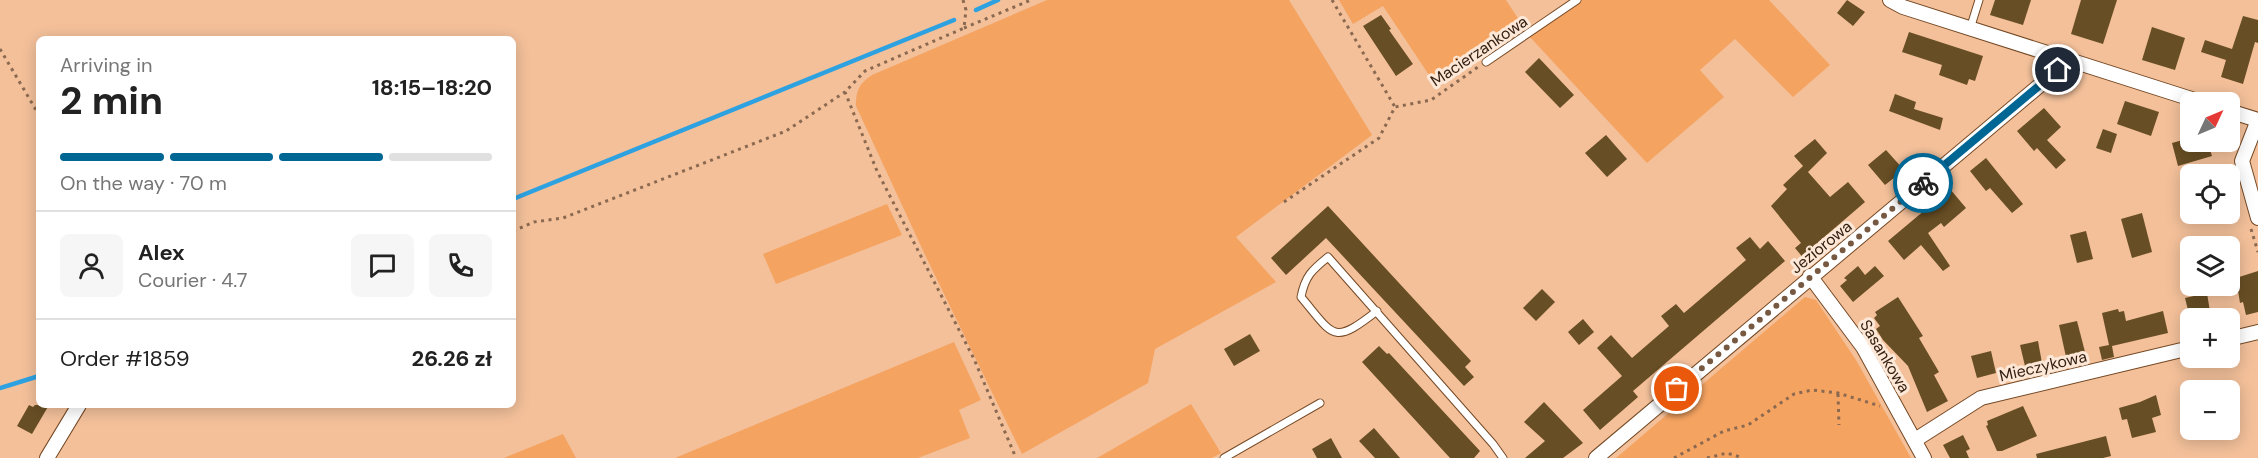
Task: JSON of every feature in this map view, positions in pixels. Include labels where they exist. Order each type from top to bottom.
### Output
[{"type":"street","points":[[1890,0],[1903,7],[2180,95]]},
{"type":"street","name":"Jeziorowa","points":[[1596,458],[2058,70],[2063,59]]},
{"type":"street","points":[[2240,114],[2258,120],[2242,161],[2258,218]]},
{"type":"street","name":"Sasankowa","points":[[1810,276],[1863,347],[1924,458]]},
{"type":"street","points":[[2240,336],[2258,332]]},
{"type":"street","name":"Mieczykowa","points":[[1915,440],[1981,398],[2180,350]]},
{"type":"street","points":[[47,458],[77,408]]},
{"type":"lane","name":"Macierzankowa","points":[[1486,62],[1577,0]]},
{"type":"lane","points":[[1970,29],[1979,0]]},
{"type":"lane","points":[[1377,312],[1354,329],[1341,333],[1330,331],[1301,297],[1304,282],[1313,270],[1328,257],[1377,312],[1493,444],[1503,458]]},
{"type":"lane","points":[[1224,458],[1320,403]]},
{"type":"path","points":[[963,0],[966,10],[964,28]]},
{"type":"path","points":[[516,230],[534,222],[563,218],[786,131],[844,92],[865,71],[1032,0]]},
{"type":"path","points":[[1284,202],[1379,138],[1395,107],[1332,0]]},
{"type":"path","points":[[0,48],[36,110]]},
{"type":"path","name":"Macierzankowa","points":[[1395,107],[1431,100],[1486,62]]},
{"type":"path","points":[[844,92],[877,171],[974,359],[1016,458]]},
{"type":"path","points":[[1674,458],[1724,431],[1748,425],[1794,394],[1812,390],[1838,393],[1887,407],[1895,405]]},
{"type":"path","points":[[1838,393],[1839,425]]},
{"type":"path","points":[[1707,458],[1726,453],[1743,458]]},
{"type":"shaded area","points":[[1047,0],[1289,0],[1372,135],[1236,237],[1276,282],[1155,349],[1148,383],[1022,454],[927,259],[856,106],[856,100],[859,88],[872,75]]},
{"type":"shaded area","points":[[1339,0],[1506,0],[1525,29],[1437,87],[1383,6],[1353,24]]},
{"type":"shaded area","points":[[1580,0],[1769,0],[1830,65],[1793,97],[1735,39],[1700,70],[1724,97],[1647,163],[1529,36]]},
{"type":"shaded area","points":[[887,204],[902,235],[776,284],[763,254]]},
{"type":"shaded area","points":[[1805,297],[1816,300],[1856,360],[1911,458],[1616,458]]},
{"type":"shaded area","points":[[954,342],[981,400],[959,410],[970,438],[918,458],[675,458]]},
{"type":"shaded area","points":[[1191,404],[1221,453],[1212,458],[1097,458]]},
{"type":"shaded area","points":[[563,434],[576,458],[504,458]]},
{"type":"building","points":[[1847,0],[1865,12],[1853,26],[1837,13]]},
{"type":"building","points":[[1995,0],[2031,0],[2023,25],[1990,15]]},
{"type":"building","points":[[2081,0],[2117,0],[2103,44],[2071,34]]},
{"type":"building","points":[[1381,15],[1413,64],[1396,76],[1363,26]]},
{"type":"building","points":[[2243,16],[2258,20],[2258,43],[2255,42],[2243,84],[2221,77],[2226,60],[2201,52],[2205,40],[2232,49]]},
{"type":"building","points":[[2152,27],[2185,38],[2175,70],[2142,60]]},
{"type":"building","points":[[1909,32],[1983,56],[1975,81],[1969,79],[1967,85],[1939,75],[1942,65],[1902,52]]},
{"type":"building","points":[[1539,58],[1574,95],[1560,108],[1525,72]]},
{"type":"building","points":[[1895,94],[1916,102],[1914,109],[1943,118],[1940,130],[1889,111]]},
{"type":"building","points":[[2125,101],[2159,112],[2151,136],[2117,124]]},
{"type":"building","points":[[2044,108],[2061,127],[2047,140],[2066,160],[2056,169],[2037,148],[2034,151],[2017,131]]},
{"type":"building","points":[[2103,129],[2117,134],[2111,153],[2096,148]]},
{"type":"building","points":[[1606,135],[1627,159],[1607,177],[1585,153]]},
{"type":"building","points":[[1815,139],[1827,153],[1808,172],[1830,197],[1848,182],[1865,202],[1815,245],[1818,249],[1805,260],[1795,248],[1801,243],[1771,206],[1787,189],[1783,185],[1803,166],[1794,156]]},
{"type":"building","points":[[2180,141],[2180,152],[2211,152],[2212,156],[2178,166],[2172,143]]},
{"type":"building","points":[[1886,150],[1904,170],[1885,185],[1868,165]]},
{"type":"building","points":[[1986,158],[2023,204],[2012,213],[1990,188],[1986,191],[1970,171]]},
{"type":"building","points":[[1950,189],[1966,208],[1944,227],[1941,223],[1928,233],[1950,266],[1943,271],[1921,245],[1904,260],[1888,241]]},
{"type":"building","points":[[1328,206],[1471,361],[1465,367],[1474,377],[1464,386],[1326,238],[1286,275],[1271,258]]},
{"type":"building","points":[[2142,213],[2152,252],[2132,258],[2121,219]]},
{"type":"building","points":[[2086,231],[2093,259],[2077,263],[2070,235]]},
{"type":"building","points":[[1750,237],[1760,249],[1768,241],[1785,261],[1633,391],[1638,397],[1600,430],[1583,410],[1622,376],[1597,348],[1611,335],[1632,358],[1669,326],[1661,316],[1676,304],[1684,313],[1746,260],[1736,248]]},
{"type":"building","points":[[1858,266],[1865,275],[1875,266],[1884,276],[1853,302],[1840,286],[1847,280],[1844,278]]},
{"type":"building","points":[[2258,271],[2258,312],[2246,315],[2239,296],[2240,277]]},
{"type":"building","points":[[1542,289],[1555,302],[1536,321],[1523,308]]},
{"type":"building","points":[[2207,296],[2209,308],[2188,308],[2185,298]]},
{"type":"building","points":[[1898,297],[1923,336],[1919,338],[1939,372],[1934,375],[1948,401],[1927,412],[1908,366],[1883,340],[1876,329],[1880,326],[1874,318],[1877,315],[1875,312]]},
{"type":"building","points":[[2118,309],[2119,312],[2124,311],[2126,321],[2163,311],[2168,333],[2112,346],[2114,357],[2102,360],[2099,347],[2109,345],[2102,313]]},
{"type":"building","points":[[1583,319],[1594,332],[1579,345],[1568,332]]},
{"type":"building","points":[[2077,321],[2085,352],[2066,357],[2059,325]]},
{"type":"building","points":[[1250,334],[1260,351],[1234,366],[1224,349]]},
{"type":"building","points":[[2038,341],[2042,363],[2025,366],[2020,345]]},
{"type":"building","points":[[1379,346],[1387,354],[1389,353],[1480,451],[1474,458],[1450,458],[1362,362]]},
{"type":"building","points":[[1991,351],[1996,373],[1977,378],[1971,356]]},
{"type":"building","points":[[2156,395],[2161,415],[2152,418],[2156,432],[2132,438],[2127,419],[2122,420],[2119,408]]},
{"type":"building","points":[[1544,402],[1583,443],[1563,458],[1525,458],[1545,441],[1524,422]]},
{"type":"building","points":[[29,405],[33,407],[36,405],[36,408],[47,408],[32,434],[17,426]]},
{"type":"building","points":[[2023,406],[2037,436],[1997,451],[1986,426],[1987,421]]},
{"type":"building","points":[[1374,428],[1400,458],[1375,458],[1359,441]]},
{"type":"building","points":[[1963,435],[1970,449],[1966,451],[1969,458],[1950,458],[1943,445]]},
{"type":"building","points":[[2106,436],[2111,456],[2037,458],[2036,454]]},
{"type":"building","points":[[1331,438],[1342,458],[1317,458],[1312,449]]},
{"type":"waterway","points":[[976,10],[998,0]]},
{"type":"waterway","points":[[516,198],[954,20]]},
{"type":"waterway","points":[[0,388],[36,377]]},
{"type":"way so far","points":[[1677,389],[1923,183]]},
{"type":"route","points":[[1923,183],[2058,70]]}]
